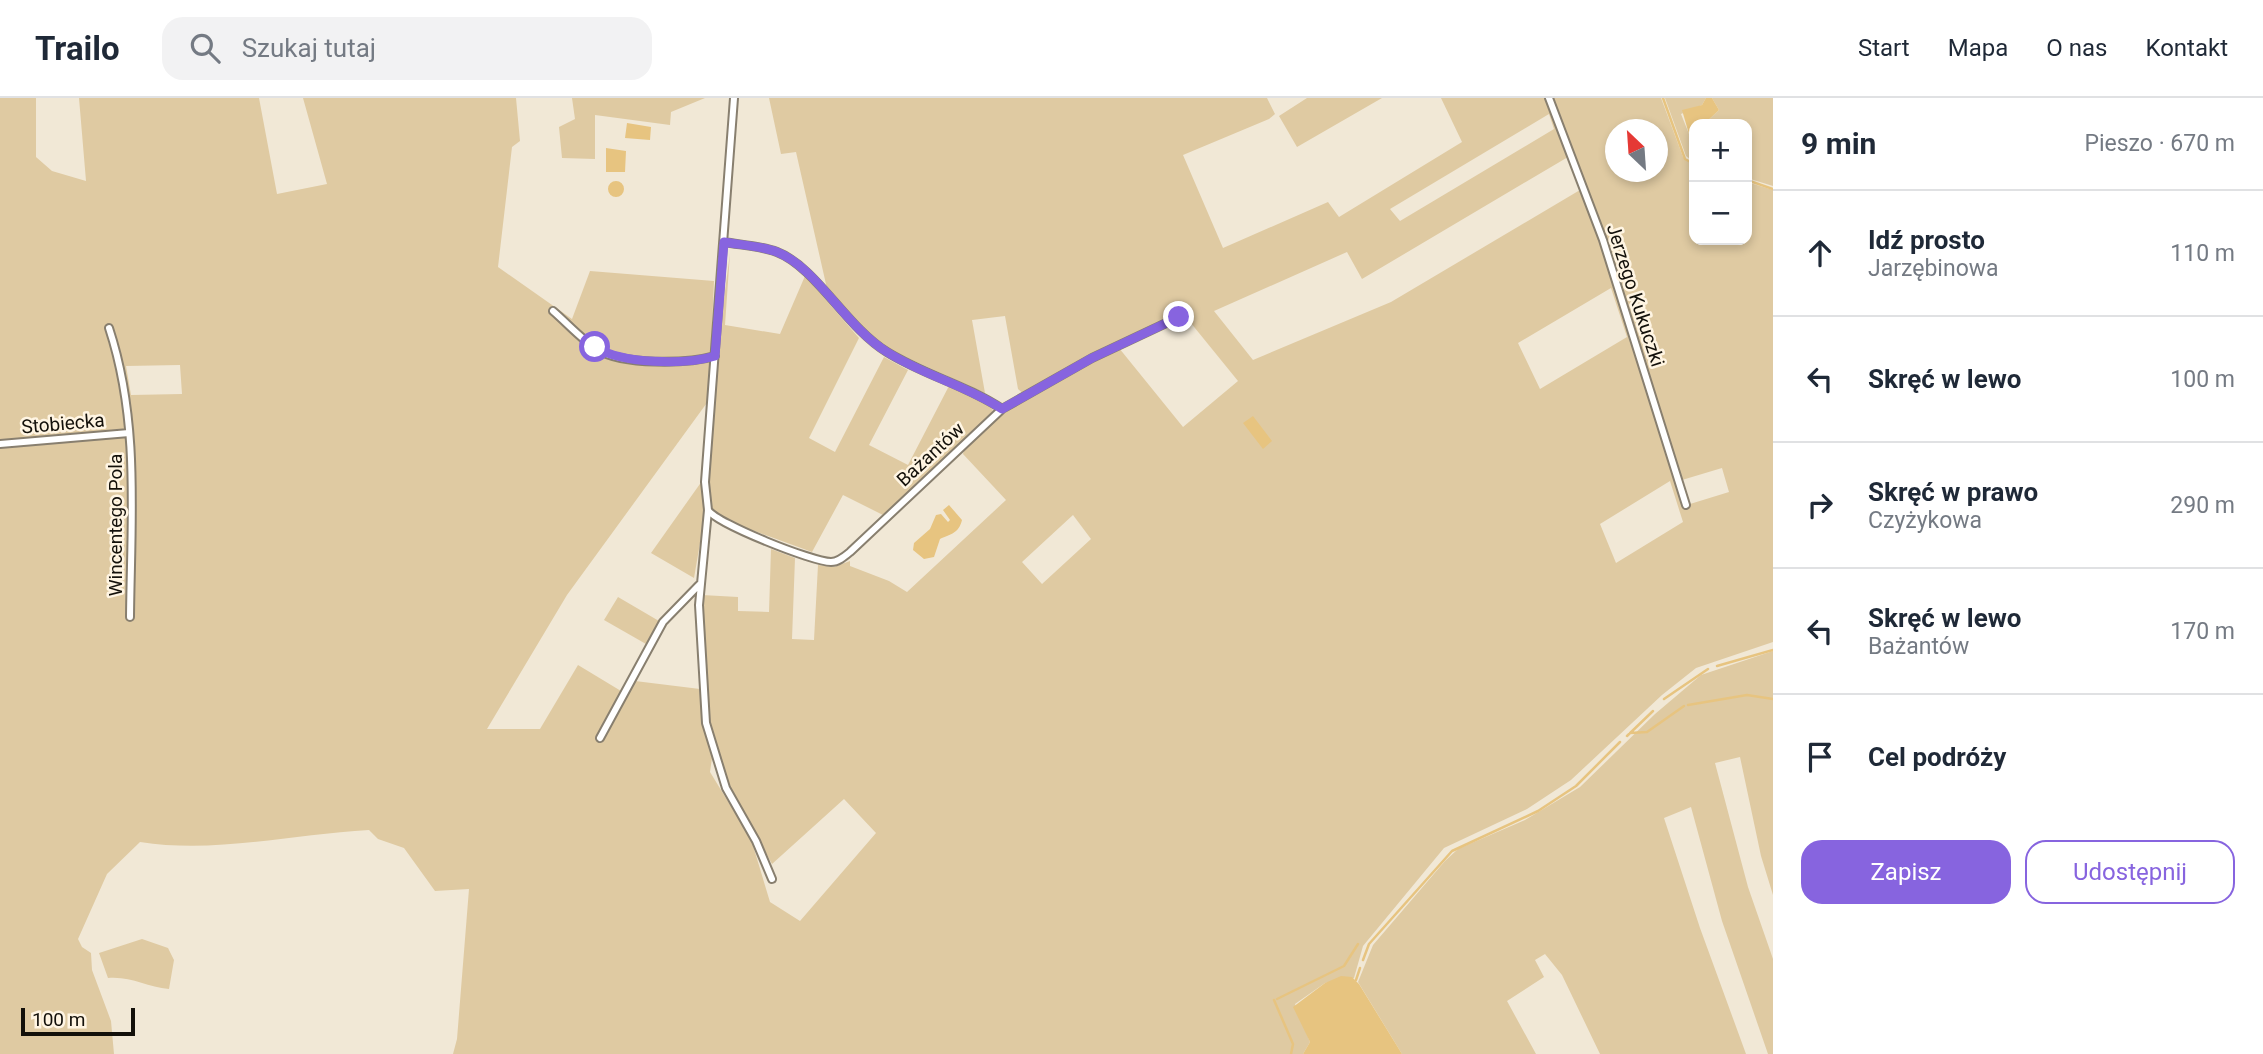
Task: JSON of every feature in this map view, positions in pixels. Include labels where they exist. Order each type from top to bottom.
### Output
[{"type":"street","points":[[734,98],[705,482],[708,510],[699,585],[703,693],[709,735],[726,788],[756,841],[772,878]]},
{"type":"street","name":"Jerzego Kukuczki","points":[[1549,98],[1606,252],[1686,505]]},
{"type":"street","points":[[724,242],[776,252],[799,265],[868,339],[908,364],[957,384],[1002,409]]},
{"type":"street","points":[[553,311],[595,347],[610,355],[678,362],[715,356]]},
{"type":"street","name":"Bażantów","points":[[708,510],[727,525],[818,560],[835,562],[850,552],[1002,409],[1092,358],[1179,317]]},
{"type":"street","name":"Wincentego Pola","points":[[109,328],[121,365],[132,443],[130,617]]},
{"type":"street","name":"Stobiecka","points":[[0,444],[129,433]]},
{"type":"street","points":[[600,738],[663,622],[699,585]]},
{"type":"shaded area","points":[[0,98],[36,98],[36,157],[52,171],[86,181],[79,98],[259,98],[277,194],[327,184],[303,98],[516,98],[520,141],[512,147],[498,267],[572,319],[590,271],[714,281],[709,400],[567,595],[487,729],[540,729],[578,665],[621,691],[599,735],[603,737],[635,681],[700,689],[704,728],[712,758],[710,772],[751,839],[770,902],[800,921],[876,833],[844,799],[772,864],[735,800],[717,756],[708,711],[702,595],[738,597],[738,611],[769,612],[771,549],[795,558],[792,639],[814,640],[818,565],[834,567],[850,561],[850,566],[889,581],[907,592],[1006,500],[963,454],[991,423],[1027,397],[1018,389],[1005,316],[972,320],[985,393],[890,350],[857,324],[828,293],[796,152],[781,154],[769,98],[1267,98],[1275,114],[1269,119],[1183,155],[1223,248],[1328,202],[1339,217],[1462,142],[1441,98],[1661,98],[1683,157],[1689,161],[1689,245],[1752,245],[1752,184],[1773,190],[1773,642],[1696,668],[1662,695],[1571,780],[1527,809],[1444,848],[1363,946],[1354,978],[1325,983],[1295,1004],[1310,1042],[1303,1054],[453,1054],[457,1039],[469,889],[435,891],[404,848],[378,839],[369,830],[226,845],[140,842],[107,874],[78,939],[82,947],[91,953],[92,970],[111,1021],[114,1054],[0,1054]],"holes":[[[1549,114],[1554,129],[1400,221],[1390,209]],[[1568,157],[1580,190],[1391,302],[1253,360],[1214,311],[1347,252],[1362,279]],[[1611,288],[1627,337],[1540,389],[1518,343]],[[1186,317],[1238,381],[1183,427],[1119,348]],[[180,365],[182,394],[131,395],[126,366]],[[1722,468],[1729,492],[1690,504],[1682,480]],[[1670,481],[1683,522],[1616,563],[1600,524]],[[1073,515],[1091,539],[1042,584],[1022,562]]]},
{"type":"shaded area","points":[[572,98],[705,98],[671,112],[670,125],[595,115],[595,159],[562,158],[559,127],[575,119]]},
{"type":"shaded area","points":[[1307,98],[1382,98],[1297,147],[1279,116]]},
{"type":"shaded area","points":[[1665,98],[1706,98],[1702,105],[1681,114],[1689,134],[1689,158]]},
{"type":"shaded area","points":[[1706,98],[1712,98],[1719,110],[1709,119],[1689,119],[1689,134],[1682,110],[1702,105]]},
{"type":"shaded area","points":[[1712,98],[1773,98],[1773,186],[1752,180],[1752,119],[1709,119],[1719,110]]},
{"type":"shaded area","points":[[627,123],[651,127],[650,140],[625,138]]},
{"type":"shaded area","points":[[606,148],[626,151],[625,172],[606,172]]},
{"type":"shaded area","points":[[616,181],[622,183],[622,195],[616,197],[610,195],[608,189],[610,183]]},
{"type":"shaded area","points":[[730,253],[725,325],[780,334],[805,276],[859,338],[809,438],[835,452],[884,357],[908,370],[869,445],[908,465],[950,384],[987,403],[993,410],[988,418],[883,515],[843,495],[812,552],[719,518],[711,508],[707,494],[720,329]]},
{"type":"shaded area","points":[[1253,416],[1272,441],[1263,449],[1243,423]]},
{"type":"shaded area","points":[[702,481],[705,514],[694,578],[651,553]]},
{"type":"shaded area","points":[[949,505],[962,520],[961,524],[954,532],[940,539],[934,557],[924,559],[913,550],[914,543],[930,529],[936,515],[941,514],[948,522],[950,520],[943,510]]},
{"type":"shaded area","points":[[618,597],[659,621],[646,644],[604,620]]},
{"type":"shaded area","points":[[1773,651],[1773,895],[1761,856],[1740,757],[1715,763],[1748,887],[1773,959],[1773,1054],[1768,1054],[1722,921],[1691,807],[1664,818],[1746,1054],[1600,1054],[1562,975],[1545,954],[1535,960],[1544,977],[1507,1001],[1536,1054],[1402,1054],[1358,982],[1373,945],[1445,861],[1458,849],[1525,820],[1580,787],[1655,714],[1701,675]]},
{"type":"shaded area","points":[[142,939],[168,948],[174,960],[169,989],[108,978],[99,953]]},
{"type":"shaded area","points":[[1341,976],[1352,977],[1359,984],[1402,1054],[1303,1054],[1310,1042],[1293,1007],[1325,983]]},
{"type":"waterway","points":[[1663,98],[1685,159],[1689,161]]},
{"type":"waterway","points":[[1752,182],[1773,189]]},
{"type":"waterway","points":[[1717,666],[1773,650]]},
{"type":"waterway","points":[[1664,699],[1708,669]]},
{"type":"waterway","points":[[1688,705],[1747,695],[1773,699]]},
{"type":"waterway","points":[[1630,733],[1647,732],[1684,706]]},
{"type":"waterway","points":[[1627,736],[1653,711]]},
{"type":"waterway","points":[[1363,960],[1369,944],[1452,851],[1538,811],[1576,786],[1620,742]]},
{"type":"waterway","points":[[1277,999],[1344,966],[1358,944]]},
{"type":"waterway","points":[[1356,980],[1360,968]]},
{"type":"waterway","points":[[1274,1000],[1293,1044],[1291,1054]]},
{"type":"route","points":[[595,347],[610,355],[678,362],[698,361],[715,356],[724,242],[776,252],[799,265],[839,311],[868,339],[919,369],[957,384],[1002,409],[1092,358],[1179,317]]}]
